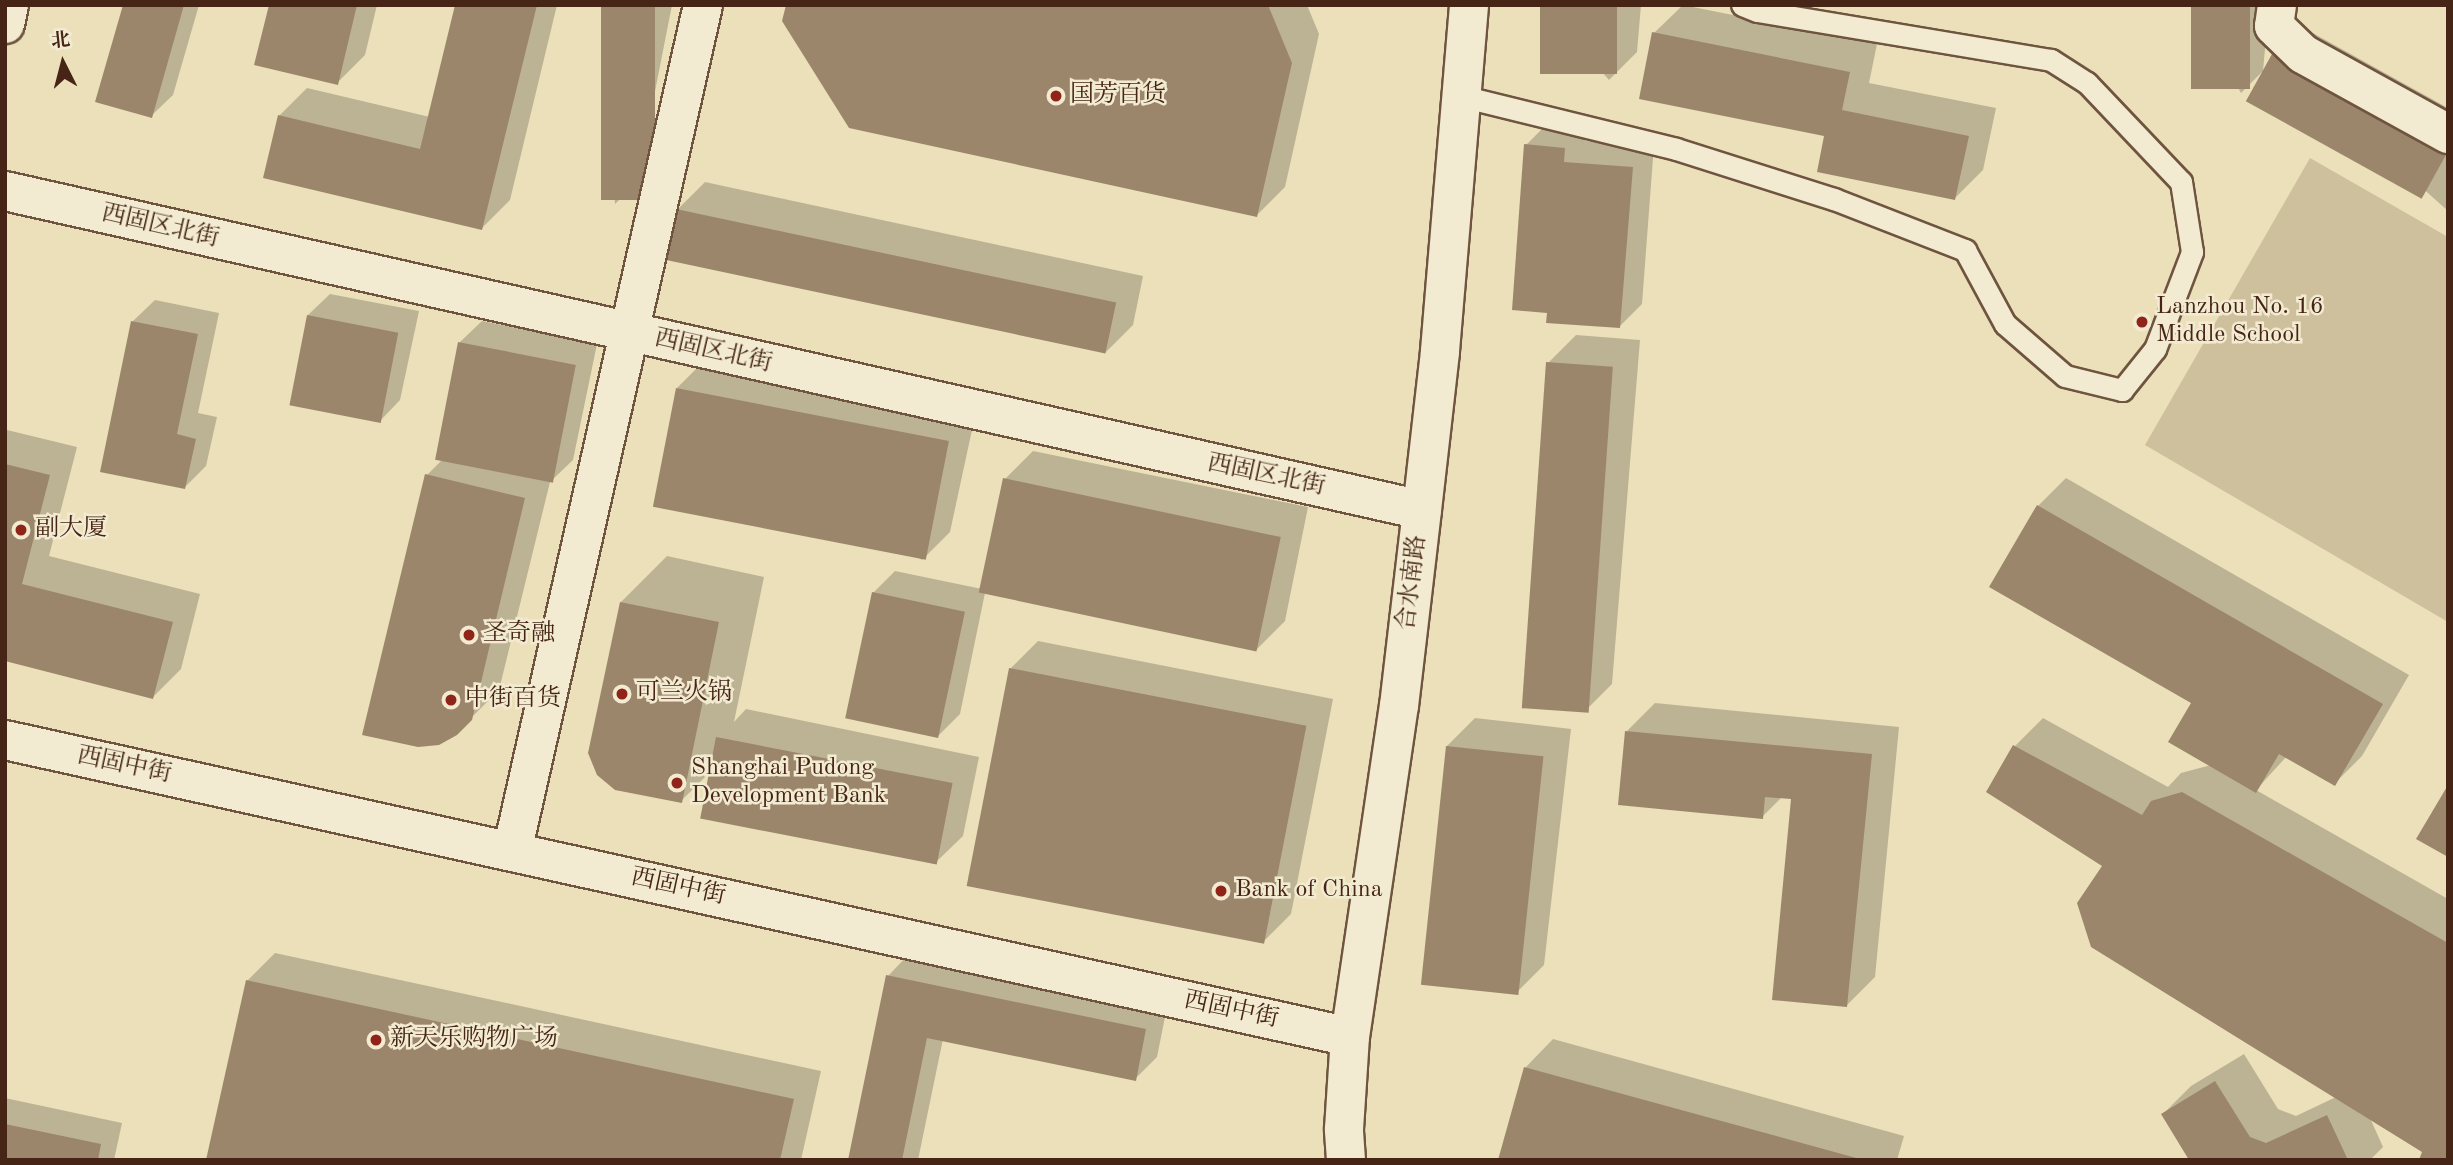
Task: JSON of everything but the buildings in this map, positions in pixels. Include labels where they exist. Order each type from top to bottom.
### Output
[{"type":"street","points":[[5,24],[9,5]]},
{"type":"street","points":[[512,852],[703,5]]},
{"type":"street","name":"合水南路","points":[[1346,1160],[1344,1129],[1350,1037],[1399,706],[1422,510],[1440,351],[1469,5]]},
{"type":"street","points":[[2277,5],[2274,26],[2303,54],[2448,134]]},
{"type":"street","name":"西固区北街","points":[[5,191],[1422,510]]},
{"type":"street","name":"西固中街","points":[[5,740],[1350,1037]]},
{"type":"lane","points":[[1461,96],[1676,149],[1834,199],[1965,250],[2006,324],[2015,333],[2065,376],[2122,390],[2155,349],[2192,252],[2181,182],[2087,83],[2051,60],[1757,11],[1742,5]]},
{"type":"shaded area","points":[[2310,158],[2448,237],[2448,622],[2145,445]]},
{"type":"place","name":"国芳百货","points":[[1056,96]]},
{"type":"place","name":"Lanzhou No. 16 Middle School","points":[[2142,322]]},
{"type":"place","name":"副大厦","points":[[21,530]]},
{"type":"place","name":"圣奇融","points":[[469,635]]},
{"type":"place","name":"可兰火锅","points":[[622,694]]},
{"type":"place","name":"中街百货","points":[[451,700]]},
{"type":"place","name":"Shanghai Pudong Development Bank","points":[[677,783]]},
{"type":"place","name":"Bank of China","points":[[1221,891]]},
{"type":"place","name":"新天乐购物广场","points":[[376,1040]]}]
